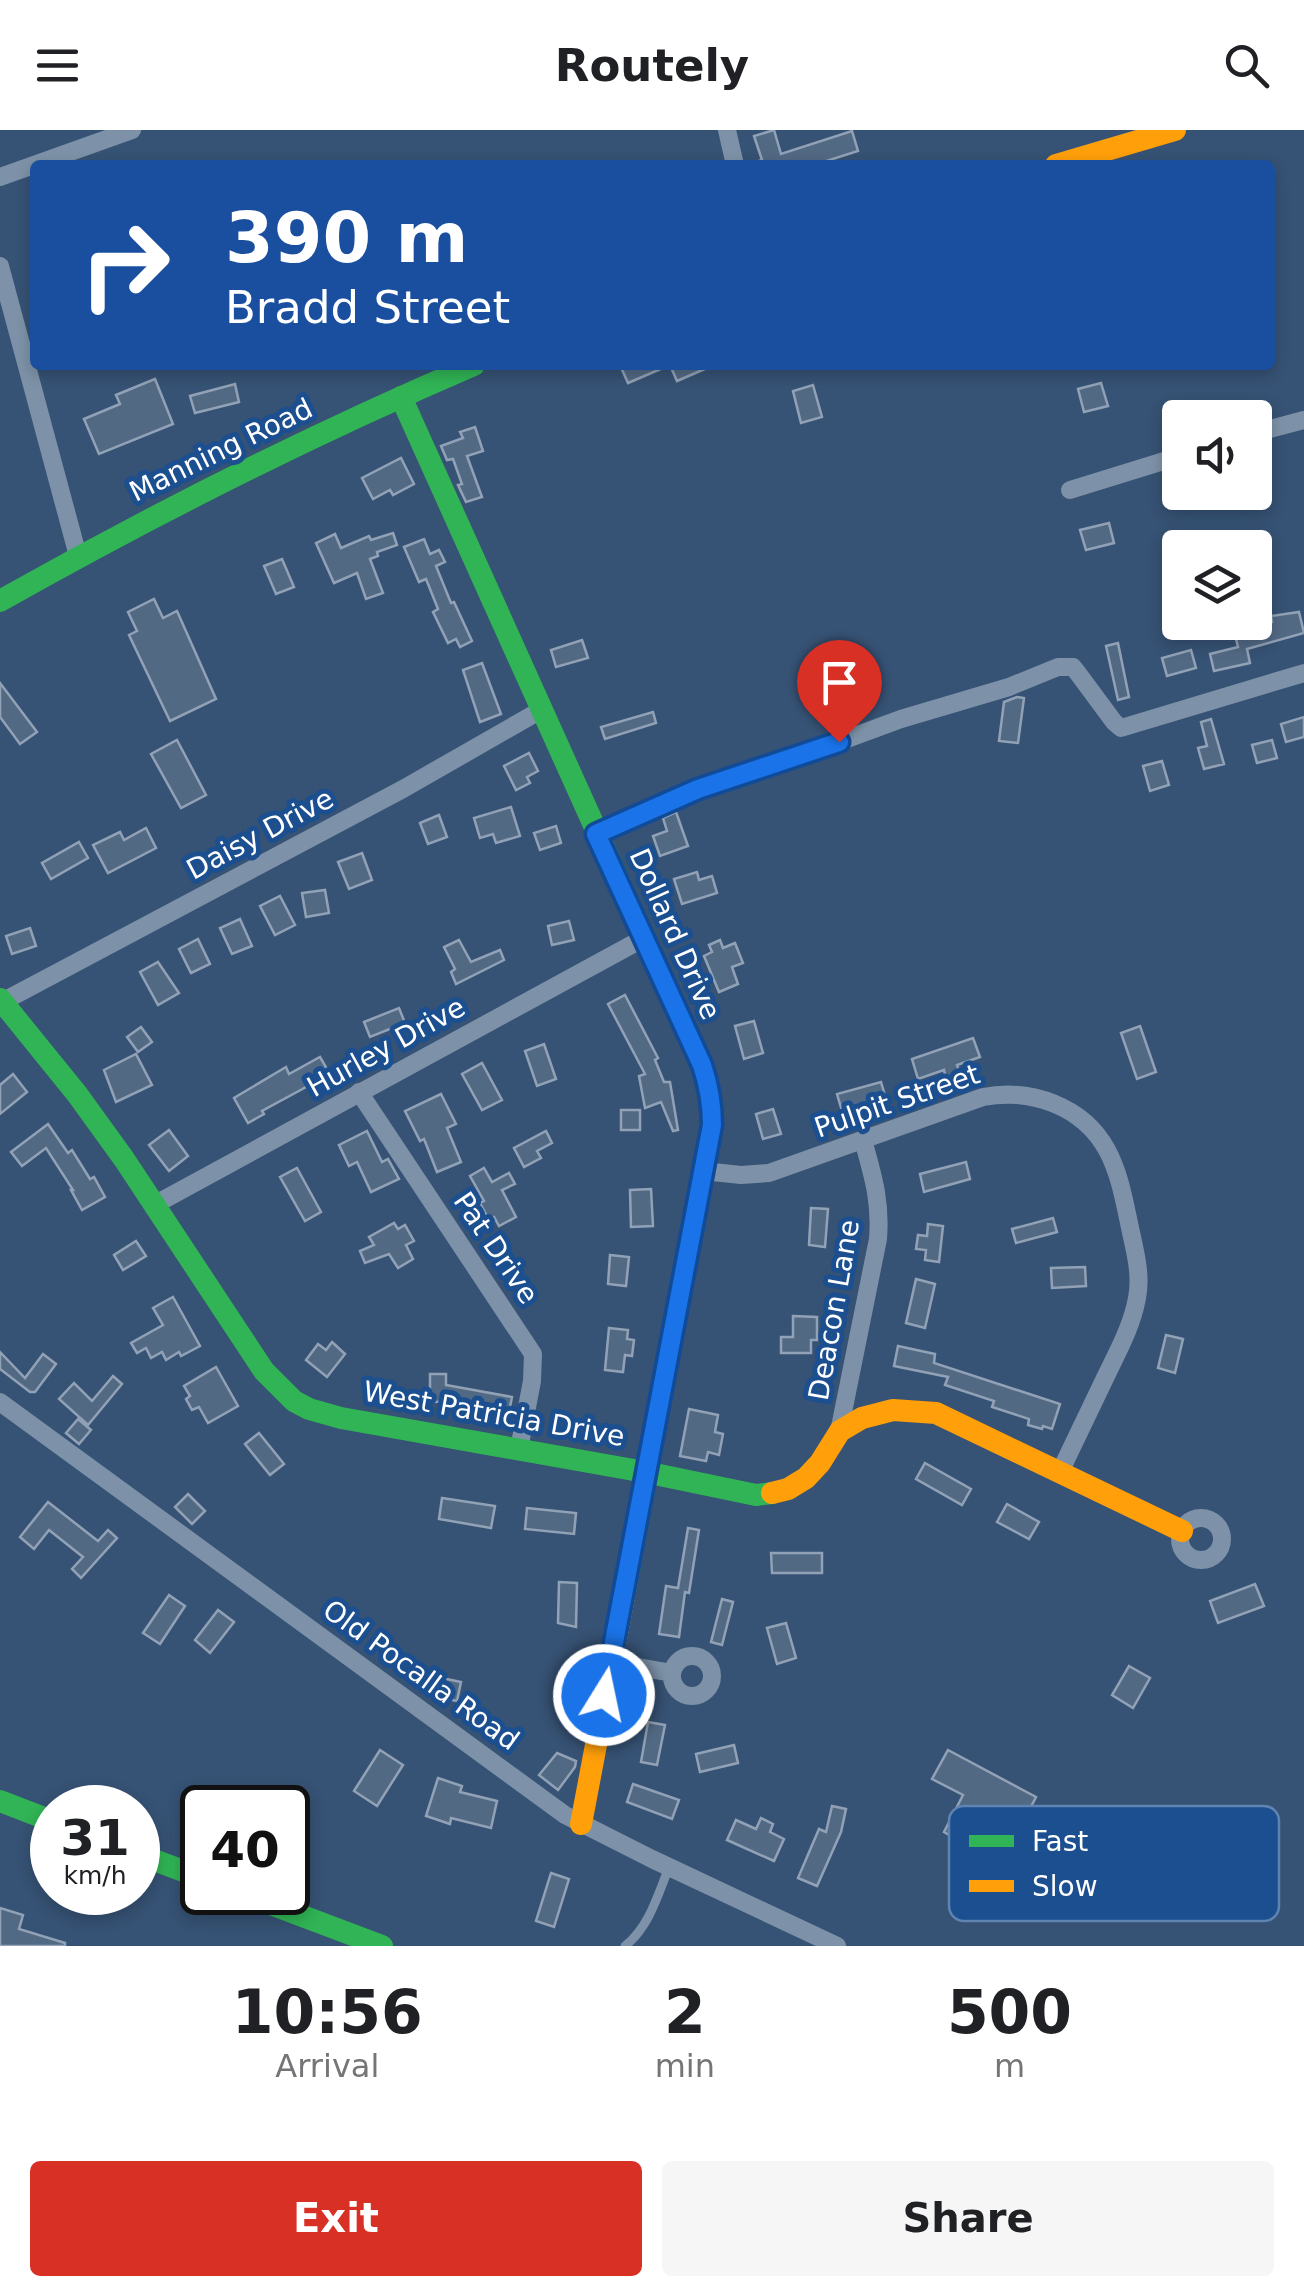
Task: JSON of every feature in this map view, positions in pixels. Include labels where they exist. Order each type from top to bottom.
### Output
[{"type":"street","points":[[48,160],[132,130]]},
{"type":"street","points":[[727,130],[734,160]]},
{"type":"street","points":[[1073,160],[1175,130]]},
{"type":"street","points":[[0,177],[30,166]]},
{"type":"street","points":[[0,266],[78,556]]},
{"type":"street","name":"Manning Road","points":[[0,601],[246,469],[463,370]]},
{"type":"street","name":"Dollard Drive","points":[[401,397],[708,1084],[712,1125],[581,1824]]},
{"type":"street","points":[[1272,428],[1304,420]]},
{"type":"street","points":[[1070,490],[1162,462]]},
{"type":"street","points":[[596,834],[698,789],[901,719],[1009,688],[1058,667],[1078,672],[1121,728],[1304,673]]},
{"type":"street","name":"Daisy Drive","points":[[1,1000],[368,807],[541,710]]},
{"type":"street","name":"Hurley Drive","points":[[154,1205],[644,938]]},
{"type":"street","name":"West Patricia Drive","points":[[1,1000],[77,1094],[264,1371],[294,1401],[310,1410],[756,1495],[789,1490],[804,1481],[828,1453],[839,1432]]},
{"type":"street","name":"Pat Drive","points":[[359,1092],[534,1354],[519,1448]]},
{"type":"street","name":"Pulpit Street","points":[[703,1171],[741,1175],[770,1172],[984,1097],[1013,1094],[1051,1101],[1069,1110],[1096,1134],[1116,1170],[1138,1270],[1138,1293],[1126,1333],[1060,1472]]},
{"type":"street","name":"Deacon Lane","points":[[839,1432],[878,1239],[878,1194],[863,1140]]},
{"type":"street","name":"Old Pocalla Road","points":[[0,1402],[553,1807],[669,1868],[836,1946]]},
{"type":"street","points":[[839,1432],[876,1412],[909,1408],[936,1413],[1182,1530]]},
{"type":"street","points":[[610,1662],[672,1673]]},
{"type":"street","points":[[0,1802],[30,1814]]},
{"type":"street","points":[[300,1915],[382,1946]]},
{"type":"lane","points":[[625,1946],[646,1923],[669,1868]]},
{"type":"building","points":[[774,130],[781,154],[852,131],[858,151],[830,160],[762,160],[754,136]]},
{"type":"building","points":[[622,370],[658,370],[628,383]]},
{"type":"building","points":[[672,370],[702,370],[677,381]]},
{"type":"building","points":[[155,379],[173,424],[99,454],[84,419],[120,404],[116,395]]},
{"type":"building","points":[[1101,383],[1108,406],[1084,412],[1078,389]]},
{"type":"building","points":[[235,384],[239,402],[195,413],[190,396]]},
{"type":"building","points":[[813,385],[822,417],[801,423],[793,391]]},
{"type":"building","points":[[475,427],[483,451],[467,456],[482,497],[466,502],[453,459],[447,460],[441,446],[463,438],[460,432]]},
{"type":"building","points":[[401,458],[414,484],[393,495],[390,490],[373,499],[362,478]]},
{"type":"building","points":[[1109,523],[1114,543],[1086,550],[1080,530]]},
{"type":"building","points":[[393,533],[397,545],[370,559],[383,593],[366,599],[357,573],[334,583],[316,543],[335,534],[341,548],[369,536],[371,540]]},
{"type":"building","points":[[424,539],[430,554],[439,550],[445,562],[436,566],[472,641],[460,647],[456,639],[448,643],[433,612],[438,609],[426,579],[419,582],[404,547]]},
{"type":"building","points":[[282,559],[294,587],[276,594],[264,566]]},
{"type":"building","points":[[154,599],[163,618],[177,611],[216,699],[170,721],[129,635],[137,631],[128,612]]},
{"type":"building","points":[[1299,612],[1304,633],[1247,649],[1250,663],[1214,671],[1210,654],[1238,647],[1236,640],[1272,640],[1272,616]]},
{"type":"building","points":[[582,640],[588,658],[556,667],[551,650]]},
{"type":"building","points":[[1118,643],[1129,697],[1118,700],[1106,646]]},
{"type":"building","points":[[1191,650],[1196,668],[1167,676],[1162,658]]},
{"type":"building","points":[[482,663],[501,714],[480,722],[463,670]]},
{"type":"building","points":[[0,683],[37,732],[20,744],[0,717]]},
{"type":"building","points":[[1024,698],[1018,743],[999,741],[1004,702]]},
{"type":"building","points":[[653,712],[656,723],[605,739],[601,727]]},
{"type":"building","points":[[1304,717],[1304,737],[1286,742],[1281,724]]},
{"type":"building","points":[[1211,719],[1224,764],[1204,769],[1198,748],[1207,746],[1201,722]]},
{"type":"building","points":[[177,740],[206,795],[181,808],[151,754]]},
{"type":"building","points":[[1272,740],[1277,758],[1257,763],[1252,745]]},
{"type":"building","points":[[529,753],[538,771],[527,777],[530,783],[516,790],[504,766]]},
{"type":"building","points":[[1162,761],[1169,785],[1150,791],[1143,766]]},
{"type":"building","points":[[511,807],[520,836],[496,843],[493,834],[480,838],[474,818]]},
{"type":"building","points":[[676,812],[688,846],[660,856],[653,836],[667,831],[663,818]]},
{"type":"building","points":[[439,815],[447,837],[428,844],[420,823]]},
{"type":"building","points":[[556,826],[561,843],[540,850],[534,833]]},
{"type":"building","points":[[146,828],[156,848],[108,873],[93,845],[120,832],[124,840]]},
{"type":"building","points":[[79,842],[88,858],[51,879],[42,863]]},
{"type":"building","points":[[362,853],[372,880],[349,889],[338,862]]},
{"type":"building","points":[[697,872],[699,880],[712,876],[717,893],[682,904],[674,879]]},
{"type":"building","points":[[325,890],[329,913],[306,917],[302,893]]},
{"type":"building","points":[[280,896],[295,925],[275,935],[260,906]]},
{"type":"building","points":[[240,919],[252,946],[232,954],[220,928]]},
{"type":"building","points":[[569,921],[574,940],[552,945],[548,926]]},
{"type":"building","points":[[30,928],[36,946],[12,954],[6,936]]},
{"type":"building","points":[[198,939],[210,964],[191,973],[179,949]]},
{"type":"building","points":[[459,940],[471,962],[500,950],[504,960],[456,984],[451,972],[455,969],[444,947]]},
{"type":"building","points":[[720,940],[723,948],[735,943],[743,963],[732,967],[738,984],[719,992],[704,956],[712,952],[709,945]]},
{"type":"building","points":[[158,962],[179,993],[158,1005],[140,972]]},
{"type":"building","points":[[625,995],[658,1058],[655,1060],[664,1082],[670,1082],[678,1130],[673,1131],[661,1102],[645,1108],[639,1076],[645,1074],[608,1004]]},
{"type":"building","points":[[399,1008],[405,1023],[370,1037],[364,1022]]},
{"type":"building","points":[[754,1021],[763,1053],[744,1059],[735,1026]]},
{"type":"building","points":[[1140,1026],[1156,1072],[1137,1079],[1121,1033]]},
{"type":"building","points":[[141,1027],[152,1042],[138,1052],[127,1037]]},
{"type":"building","points":[[973,1038],[980,1057],[957,1065],[960,1074],[946,1079],[944,1070],[918,1079],[912,1059]]},
{"type":"building","points":[[544,1044],[556,1079],[537,1086],[525,1051]]},
{"type":"building","points":[[136,1054],[152,1085],[116,1102],[104,1070]]},
{"type":"building","points":[[320,1057],[330,1074],[262,1111],[264,1114],[248,1123],[234,1098],[286,1067],[289,1074]]},
{"type":"building","points":[[482,1063],[502,1100],[482,1110],[462,1074]]},
{"type":"building","points":[[13,1074],[27,1092],[0,1114],[0,1085]]},
{"type":"building","points":[[881,1082],[886,1099],[842,1111],[837,1094]]},
{"type":"building","points":[[441,1094],[456,1124],[447,1128],[461,1162],[437,1172],[424,1139],[420,1141],[405,1111]]},
{"type":"building","points":[[773,1109],[781,1134],[763,1139],[756,1114]]},
{"type":"building","points":[[621,1110],[640,1110],[640,1130],[621,1130]]},
{"type":"building","points":[[48,1124],[68,1153],[72,1150],[90,1179],[94,1177],[105,1197],[82,1210],[46,1148],[22,1166],[11,1152]]},
{"type":"building","points":[[169,1130],[188,1156],[169,1171],[149,1145]]},
{"type":"building","points":[[367,1131],[382,1162],[388,1159],[399,1179],[371,1192],[357,1162],[349,1166],[339,1145]]},
{"type":"building","points":[[546,1131],[552,1143],[537,1151],[541,1158],[524,1167],[514,1148]]},
{"type":"building","points":[[966,1162],[970,1179],[924,1192],[920,1174]]},
{"type":"building","points":[[297,1168],[321,1212],[305,1221],[280,1177]]},
{"type":"building","points":[[484,1168],[492,1182],[509,1173],[515,1184],[502,1190],[516,1217],[499,1226],[494,1217],[489,1220],[470,1176]]},
{"type":"building","points":[[651,1189],[653,1226],[631,1227],[630,1190]]},
{"type":"building","points":[[811,1208],[828,1209],[825,1247],[809,1245]]},
{"type":"building","points":[[1053,1218],[1057,1232],[1016,1243],[1012,1229]]},
{"type":"building","points":[[394,1223],[398,1229],[405,1225],[414,1241],[406,1245],[413,1259],[398,1268],[389,1254],[365,1263],[360,1251],[374,1245],[369,1237]]},
{"type":"building","points":[[928,1224],[943,1226],[939,1262],[925,1260],[926,1250],[916,1249],[918,1235],[927,1236]]},
{"type":"building","points":[[136,1241],[146,1256],[123,1270],[114,1255]]},
{"type":"building","points":[[610,1255],[629,1257],[626,1286],[608,1284]]},
{"type":"building","points":[[1085,1267],[1086,1286],[1052,1288],[1051,1268]]},
{"type":"building","points":[[916,1279],[935,1284],[925,1328],[906,1323]]},
{"type":"building","points":[[173,1297],[200,1346],[166,1360],[162,1352],[151,1358],[146,1348],[137,1353],[131,1343],[163,1325],[153,1308]]},
{"type":"building","points":[[793,1316],[817,1317],[817,1340],[811,1340],[811,1353],[781,1353],[781,1337],[793,1337]]},
{"type":"building","points":[[609,1328],[628,1330],[627,1339],[634,1340],[632,1356],[625,1355],[623,1372],[605,1370]]},
{"type":"building","points":[[1166,1335],[1183,1339],[1175,1373],[1158,1368]]},
{"type":"building","points":[[332,1342],[345,1354],[327,1377],[306,1360],[318,1344],[326,1350]]},
{"type":"building","points":[[898,1346],[935,1354],[934,1363],[1060,1404],[1052,1429],[1028,1425],[1029,1419],[992,1407],[994,1401],[945,1385],[948,1377],[894,1366]]},
{"type":"building","points":[[0,1352],[25,1378],[43,1354],[56,1364],[35,1392],[30,1392],[0,1369]]},
{"type":"building","points":[[216,1367],[238,1406],[208,1423],[199,1407],[192,1410],[184,1386]]},
{"type":"building","points":[[430,1374],[446,1374],[446,1385],[512,1397],[508,1417],[461,1408],[462,1401],[430,1402]]},
{"type":"building","points":[[113,1376],[122,1384],[88,1425],[59,1399],[74,1383],[92,1401]]},
{"type":"building","points":[[689,1409],[718,1415],[715,1432],[723,1434],[719,1455],[708,1452],[706,1461],[680,1456]]},
{"type":"building","points":[[78,1419],[91,1430],[79,1444],[66,1433]]},
{"type":"building","points":[[259,1433],[284,1464],[270,1475],[245,1444]]},
{"type":"building","points":[[925,1463],[971,1489],[962,1505],[916,1479]]},
{"type":"building","points":[[188,1494],[205,1511],[192,1524],[175,1507]]},
{"type":"building","points":[[442,1498],[495,1506],[491,1528],[439,1519]]},
{"type":"building","points":[[48,1502],[98,1541],[108,1530],[117,1538],[81,1578],[72,1569],[83,1557],[49,1530],[34,1549],[20,1537]]},
{"type":"building","points":[[1007,1504],[1039,1522],[1029,1539],[997,1522]]},
{"type":"building","points":[[527,1508],[576,1513],[574,1534],[525,1529]]},
{"type":"building","points":[[688,1528],[699,1530],[679,1637],[659,1634],[666,1586],[678,1588]]},
{"type":"building","points":[[771,1553],[822,1553],[822,1573],[772,1573]]},
{"type":"building","points":[[559,1582],[577,1583],[576,1627],[558,1623]]},
{"type":"building","points":[[1255,1584],[1264,1606],[1218,1623],[1210,1601]]},
{"type":"building","points":[[169,1595],[185,1606],[160,1644],[143,1633]]},
{"type":"building","points":[[722,1599],[733,1602],[722,1645],[711,1642]]},
{"type":"building","points":[[218,1610],[234,1622],[210,1653],[195,1640]]},
{"type":"building","points":[[786,1623],[796,1658],[777,1664],[767,1628]]},
{"type":"building","points":[[1129,1666],[1150,1678],[1133,1708],[1112,1695]]},
{"type":"building","points":[[432,1676],[461,1682],[457,1701],[428,1695]]},
{"type":"building","points":[[648,1722],[665,1725],[657,1765],[641,1762]]},
{"type":"building","points":[[734,1745],[738,1763],[700,1772],[696,1754]]},
{"type":"building","points":[[380,1750],[403,1765],[377,1806],[354,1791]]},
{"type":"building","points":[[948,1750],[1036,1797],[1031,1806],[957,1806],[963,1795],[932,1779]]},
{"type":"building","points":[[557,1753],[576,1761],[558,1790],[539,1775]]},
{"type":"building","points":[[438,1778],[462,1786],[460,1792],[497,1801],[491,1828],[451,1818],[450,1824],[426,1816]]},
{"type":"building","points":[[633,1784],[679,1800],[672,1819],[627,1802]]},
{"type":"building","points":[[832,1806],[846,1809],[841,1832],[817,1886],[798,1878],[819,1829],[826,1832]]},
{"type":"building","points":[[761,1818],[773,1824],[770,1832],[784,1839],[774,1861],[727,1840],[736,1820],[756,1829]]},
{"type":"building","points":[[551,1873],[569,1879],[554,1927],[536,1921]]},
{"type":"building","points":[[0,1908],[23,1915],[19,1929],[65,1946],[0,1946]]},
{"type":"traffic: fast","points":[[0,601],[234,477],[463,370]]},
{"type":"traffic: fast","points":[[401,397],[702,1065],[711,1099],[712,1125],[624,1597]]},
{"type":"traffic: fast","points":[[0,999],[124,1159],[264,1371],[294,1401],[341,1418],[756,1495],[772,1493]]},
{"type":"traffic: fast","points":[[0,1801],[30,1813]]},
{"type":"traffic: fast","points":[[160,1862],[180,1870]]},
{"type":"traffic: fast","points":[[300,1915],[382,1946]]},
{"type":"traffic: slow","points":[[1073,160],[1175,130]]},
{"type":"traffic: slow","points":[[772,1493],[806,1478],[840,1431],[862,1418],[893,1410],[936,1413],[1182,1531]]},
{"type":"traffic: slow","points":[[581,1824],[624,1597]]},
{"type":"route","points":[[604,1695],[712,1112],[702,1065],[596,834],[698,789],[839,742]]}]
